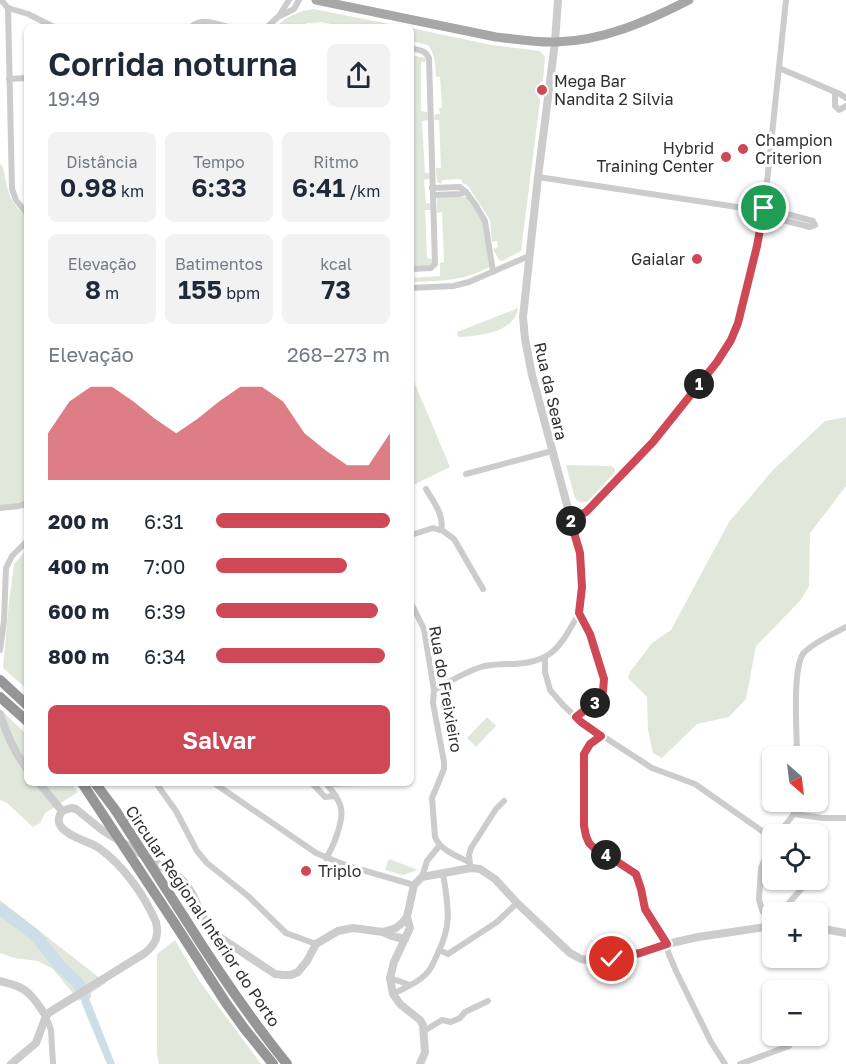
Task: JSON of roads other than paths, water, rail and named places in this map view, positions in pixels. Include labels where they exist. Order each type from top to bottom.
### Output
[{"type":"highway","points":[[0,680],[24,702]]},
{"type":"highway","points":[[0,697],[24,718]]},
{"type":"highway","name":"Circular Regional Interior do Porto","points":[[84,786],[179,920],[287,1064]]},
{"type":"highway","name":"Circular Regional Interior do Porto","points":[[97,786],[116,811],[226,1003],[273,1064]]},
{"type":"main road","points":[[316,0],[496,37],[555,42],[592,38],[614,32],[644,22],[689,0]]},
{"type":"street","points":[[1,0],[8,8],[28,14],[48,24]]},
{"type":"street","points":[[270,24],[290,0]]},
{"type":"street","points":[[279,16],[294,9],[299,0]]},
{"type":"street","name":"Rua da Seara","points":[[545,658],[564,640],[579,613],[582,587],[580,553],[532,375],[523,317],[558,0]]},
{"type":"street","points":[[570,519],[586,512],[653,442],[717,362],[731,340],[738,323],[763,212],[786,0]]},
{"type":"street","points":[[8,8],[12,189],[16,200],[24,210]]},
{"type":"street","points":[[194,24],[201,21],[215,24]]},
{"type":"street","points":[[0,33],[8,36]]},
{"type":"street","points":[[414,49],[422,51],[429,58],[434,266],[414,269]]},
{"type":"street","points":[[779,68],[846,99]]},
{"type":"street","points":[[9,80],[24,78]]},
{"type":"street","points":[[835,92],[835,106],[839,110],[846,106]]},
{"type":"street","points":[[0,94],[9,97]]},
{"type":"street","points":[[538,177],[763,212],[813,221],[814,225],[810,227],[763,212]]},
{"type":"street","points":[[433,191],[460,194],[466,192],[485,221],[493,272]]},
{"type":"street","points":[[414,288],[453,286],[469,282],[529,256]]},
{"type":"street","points":[[466,474],[552,451]]},
{"type":"street","points":[[426,489],[441,518],[443,524],[441,530]]},
{"type":"street","points":[[0,508],[24,504]]},
{"type":"street","points":[[414,534],[433,528],[441,530],[454,539],[483,589]]},
{"type":"street","points":[[0,650],[4,621],[6,568],[12,556],[24,544]]},
{"type":"street","name":"Rua do Freixieiro","points":[[414,609],[424,629],[435,690],[433,703],[444,762],[444,769],[432,798],[435,837],[440,845]]},
{"type":"street","points":[[576,717],[601,696],[604,679],[590,634],[579,613]]},
{"type":"street","points":[[797,746],[796,689],[803,654],[819,641],[846,627]]},
{"type":"street","points":[[435,690],[481,667],[525,663],[545,658],[545,672],[550,690],[581,722],[652,768],[695,784],[762,833]]},
{"type":"street","points":[[0,714],[11,745],[24,765]]},
{"type":"street","points":[[601,736],[590,744],[584,754],[586,836],[595,849],[636,874],[645,909],[667,944],[676,971],[711,1042],[725,1064]]},
{"type":"street","points":[[41,786],[62,811]]},
{"type":"street","points":[[158,786],[176,811],[197,851],[207,863],[248,896],[286,933],[316,944]]},
{"type":"street","points":[[218,786],[316,853],[345,865],[414,885]]},
{"type":"street","points":[[315,786],[325,797],[336,796]]},
{"type":"street","points":[[326,858],[334,842],[342,809],[328,786]]},
{"type":"street","points":[[470,865],[471,848],[496,809],[504,801]]},
{"type":"street","points":[[11,1064],[36,1043],[46,1016],[53,1010],[151,949],[157,939],[158,928],[154,916],[129,877],[100,849],[61,827],[58,818],[62,811],[71,808],[76,809],[102,830],[179,877],[188,885],[212,932],[275,974],[291,975],[298,972],[316,944],[344,929],[383,932],[405,939]]},
{"type":"street","points":[[786,824],[794,814],[822,818],[846,818]]},
{"type":"street","points":[[383,932],[396,928],[407,917],[414,885],[422,877],[427,861],[440,845],[470,865],[487,872],[570,953],[581,959],[595,961],[612,959],[698,937],[762,927]]},
{"type":"street","points":[[422,877],[470,865]]},
{"type":"street","points":[[762,865],[759,900],[762,910]]},
{"type":"street","points":[[393,994],[428,973],[440,950],[449,912],[443,873]]},
{"type":"street","points":[[790,902],[800,890]]},
{"type":"street","points":[[440,950],[448,954],[496,922],[517,903]]},
{"type":"street","points":[[407,917],[410,928],[392,967],[390,978],[393,994],[400,1004],[420,1020],[425,1052],[420,1064]]},
{"type":"street","points":[[828,930],[846,933]]},
{"type":"street","points":[[390,978],[410,985]]},
{"type":"street","points":[[0,981],[25,990],[46,1016],[51,1030],[53,1064]]},
{"type":"street","points":[[423,1030],[442,1020],[451,1022],[460,1018],[465,1012],[488,1001]]},
{"type":"street","points":[[740,1064],[789,1046]]},
{"type":"waterway","points":[[0,909],[35,935],[60,966],[77,982],[85,995]]},
{"type":"place","name":"Mega Bar Nandita 2 Silvia","points":[[542,90]]},
{"type":"place","name":"Champion Criterion","points":[[743,149]]},
{"type":"place","name":"Hybrid Training Center","points":[[726,157]]},
{"type":"place","name":"Gaialar","points":[[697,259]]},
{"type":"place","name":"Triplo","points":[[306,871]]}]
